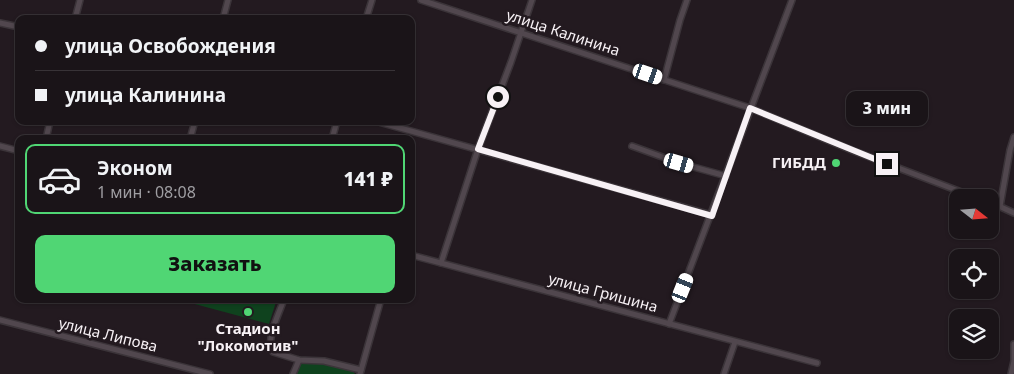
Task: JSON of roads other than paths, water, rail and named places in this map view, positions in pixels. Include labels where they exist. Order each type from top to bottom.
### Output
[{"type":"street","points":[[76,15],[80,0]]},
{"type":"street","points":[[224,15],[228,0]]},
{"type":"street","points":[[367,15],[372,0]]},
{"type":"street","name":"улица Калинина","points":[[421,0],[750,108],[953,189]]},
{"type":"street","points":[[441,263],[478,149],[512,62],[532,0]]},
{"type":"street","points":[[664,80],[687,0]]},
{"type":"street","points":[[669,324],[712,216],[750,108],[792,0]]},
{"type":"street","points":[[0,22],[15,26]]},
{"type":"street","points":[[390,125],[712,216]]},
{"type":"street","points":[[1014,137],[1000,206],[1014,213]]},
{"type":"street","points":[[0,146],[15,150]]},
{"type":"street","points":[[632,146],[679,163],[726,176]]},
{"type":"street","name":"улица Гришина","points":[[415,256],[817,363]]},
{"type":"street","points":[[283,303],[271,334],[270,348],[273,352],[299,360],[324,361],[360,372],[380,303]]},
{"type":"street","name":"улица Липова","points":[[0,320],[210,374]]},
{"type":"street","points":[[724,374],[735,342]]},
{"type":"street","points":[[1012,374],[1014,344]]},
{"type":"street","points":[[293,374],[299,360]]},
{"type":"place","name":"ГИБДД","points":[[836,163]]},
{"type":"place","name":"Стадион \"Локомотив\"","points":[[248,312]]}]
